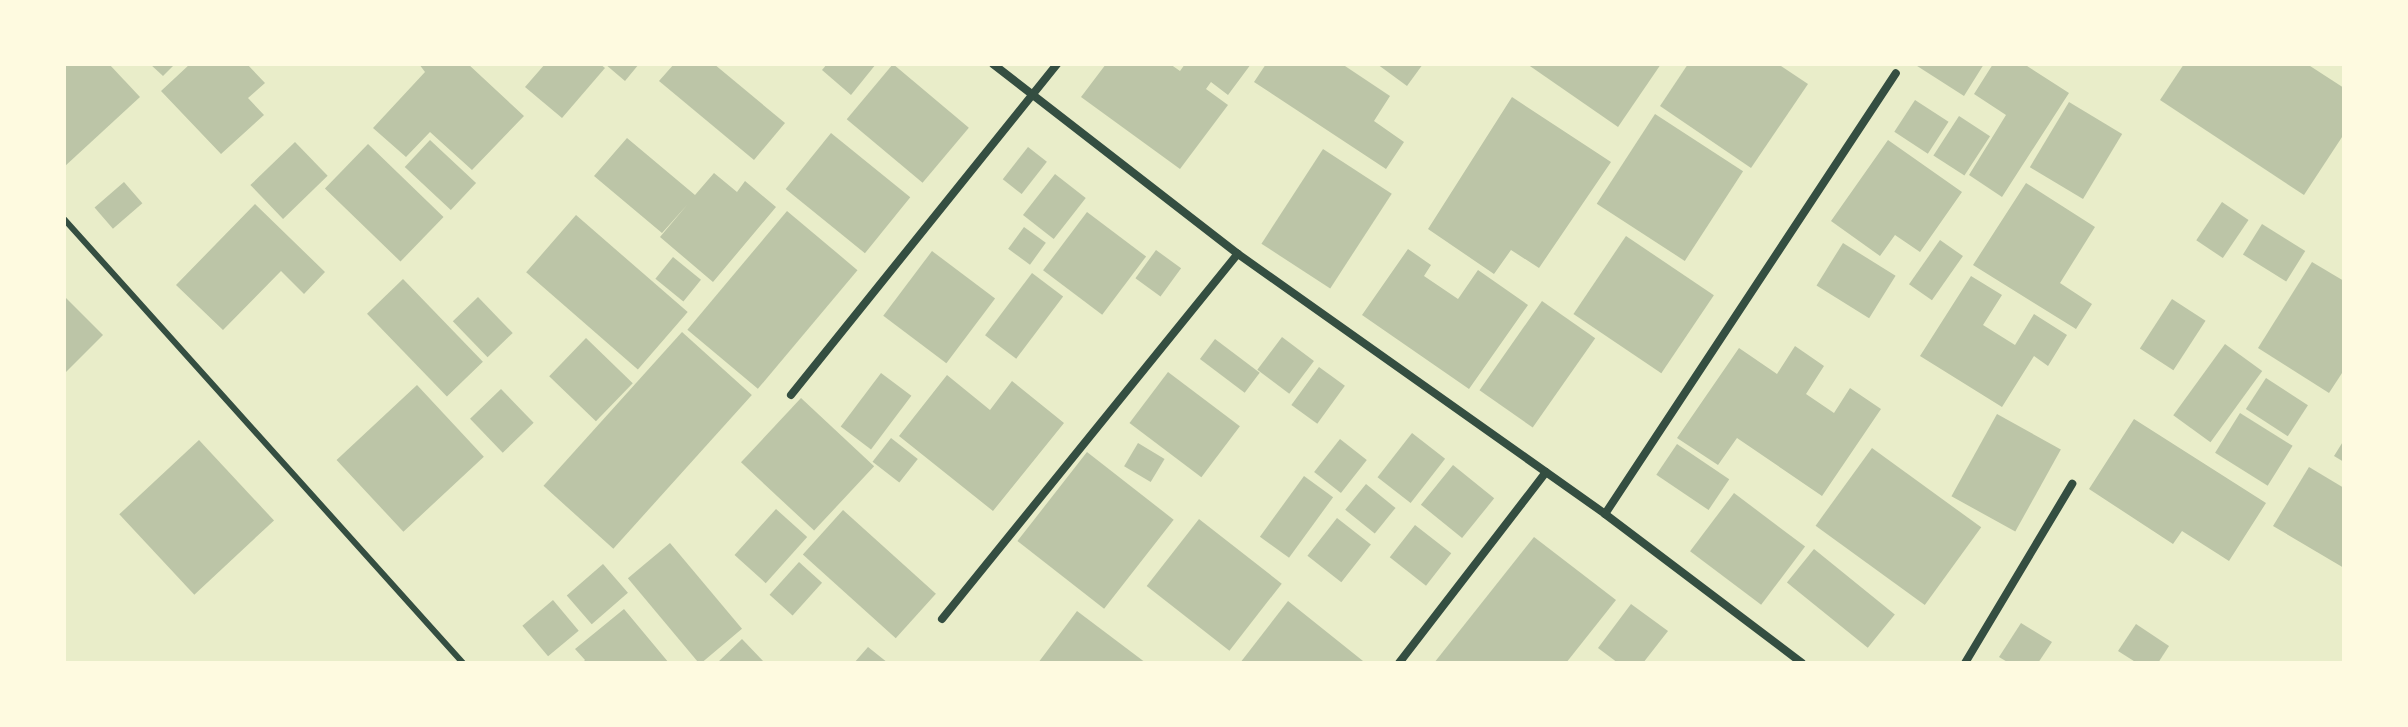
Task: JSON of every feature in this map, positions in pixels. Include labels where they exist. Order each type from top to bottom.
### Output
[{"type":"street","points":[[993,64],[1238,254],[1605,514],[1802,663]]},
{"type":"street","points":[[791,395],[1057,64]]},
{"type":"street","points":[[1605,514],[1896,73]]},
{"type":"street","points":[[942,619],[1238,254]]},
{"type":"street","points":[[1399,663],[1546,472]]},
{"type":"street","points":[[1965,663],[2072,484]]},
{"type":"lane","points":[[64,219],[463,663]]},
{"type":"building","points":[[64,64],[109,64],[140,97],[64,167]]},
{"type":"building","points":[[150,64],[175,64],[163,76]]},
{"type":"building","points":[[190,64],[247,64],[265,83],[248,98],[264,115],[221,154],[161,91]]},
{"type":"building","points":[[419,64],[468,64],[524,116],[472,170],[430,132],[406,157],[373,128],[425,72]]},
{"type":"building","points":[[545,64],[600,64],[605,68],[562,118],[525,87]]},
{"type":"building","points":[[605,64],[639,64],[625,81]]},
{"type":"building","points":[[674,64],[714,64],[785,123],[754,160],[659,81]]},
{"type":"building","points":[[827,64],[876,64],[851,95],[822,70]]},
{"type":"building","points":[[893,64],[969,128],[923,183],[847,119]]},
{"type":"building","points":[[1106,64],[1170,64],[1180,71],[1185,64],[1251,64],[1228,95],[1211,82],[1206,89],[1228,105],[1180,169],[1081,97]]},
{"type":"building","points":[[1266,64],[1342,64],[1390,96],[1374,121],[1404,142],[1386,169],[1254,82]]},
{"type":"building","points":[[1377,64],[1423,64],[1407,86]]},
{"type":"building","points":[[1527,64],[1661,64],[1618,127]]},
{"type":"building","points":[[1688,64],[1778,64],[1808,84],[1751,168],[1660,106]]},
{"type":"building","points":[[1914,64],[1984,64],[1964,96]]},
{"type":"building","points":[[1993,64],[2024,64],[2069,93],[2002,197],[1969,175],[2006,115],[1974,94]]},
{"type":"building","points":[[2184,64],[2307,64],[2344,88],[2344,134],[2304,195],[2160,100]]},
{"type":"building","points":[[1512,97],[1611,162],[1539,268],[1511,250],[1494,274],[1428,229]]},
{"type":"building","points":[[1915,100],[1949,122],[1928,154],[1894,132]]},
{"type":"building","points":[[2069,102],[2122,134],[2083,199],[2030,167]]},
{"type":"building","points":[[1655,114],[1743,171],[1685,261],[1597,204]]},
{"type":"building","points":[[1959,116],[1990,136],[1964,176],[1933,155]]},
{"type":"building","points":[[831,133],[910,197],[865,253],[786,189]]},
{"type":"building","points":[[627,138],[695,195],[714,173],[737,192],[745,181],[776,207],[713,282],[660,237],[687,205],[662,233],[594,176]]},
{"type":"building","points":[[430,140],[476,183],[451,210],[405,167]]},
{"type":"building","points":[[1888,140],[1962,192],[1920,252],[1895,235],[1880,256],[1831,221]]},
{"type":"building","points":[[295,142],[328,176],[283,219],[250,185]]},
{"type":"building","points":[[368,144],[444,217],[400,262],[325,189]]},
{"type":"building","points":[[1028,147],[1047,162],[1022,194],[1003,179]]},
{"type":"building","points":[[1323,149],[1392,194],[1330,288],[1261,244]]},
{"type":"building","points":[[1055,174],[1086,198],[1054,239],[1023,215]]},
{"type":"building","points":[[124,182],[142,203],[113,229],[95,208]]},
{"type":"building","points":[[2026,183],[2095,227],[2060,283],[2092,304],[2076,329],[1973,265]]},
{"type":"building","points":[[2222,202],[2249,220],[2223,258],[2196,240]]},
{"type":"building","points":[[255,204],[325,272],[304,294],[281,271],[223,330],[176,285]]},
{"type":"building","points":[[787,211],[857,270],[758,389],[687,330]]},
{"type":"building","points":[[1087,212],[1146,257],[1102,315],[1043,270]]},
{"type":"building","points":[[576,215],[688,312],[638,369],[526,272]]},
{"type":"building","points":[[2262,224],[2305,251],[2286,282],[2243,255]]},
{"type":"building","points":[[1024,227],[1046,243],[1030,265],[1008,249]]},
{"type":"building","points":[[1626,236],[1714,295],[1661,373],[1573,314]]},
{"type":"building","points":[[1940,240],[1963,256],[1932,300],[1909,284]]},
{"type":"building","points":[[1843,243],[1896,276],[1869,318],[1817,285]]},
{"type":"building","points":[[1408,249],[1431,265],[1424,276],[1458,299],[1478,270],[1528,305],[1469,389],[1362,315]]},
{"type":"building","points":[[1156,250],[1181,268],[1161,297],[1135,278]]},
{"type":"building","points":[[932,251],[995,299],[946,363],[883,316]]},
{"type":"building","points":[[673,257],[701,280],[683,301],[655,279]]},
{"type":"building","points":[[2312,262],[2344,281],[2344,370],[2329,393],[2258,348]]},
{"type":"building","points":[[1032,273],[1063,296],[1016,359],[985,335]]},
{"type":"building","points":[[1971,276],[2002,295],[1983,325],[2015,345],[2034,314],[2067,335],[2048,366],[2034,356],[2002,407],[1920,356]]},
{"type":"building","points":[[403,279],[483,362],[447,396],[367,314]]},
{"type":"building","points":[[64,296],[103,335],[64,374]]},
{"type":"building","points":[[478,297],[513,333],[488,357],[453,321]]},
{"type":"building","points":[[2172,299],[2206,321],[2173,370],[2140,348]]},
{"type":"building","points":[[1542,301],[1595,338],[1533,428],[1479,390]]},
{"type":"building","points":[[682,332],[752,395],[613,549],[543,486]]},
{"type":"building","points":[[1282,337],[1314,361],[1289,394],[1257,370]]},
{"type":"building","points":[[586,338],[633,383],[596,421],[549,376]]},
{"type":"building","points":[[1215,339],[1260,373],[1245,393],[1200,359]]},
{"type":"building","points":[[2225,344],[2262,371],[2210,442],[2173,415]]},
{"type":"building","points":[[1795,346],[1824,366],[1806,394],[1834,413],[1850,388],[1881,409],[1822,496],[1737,438],[1718,465],[1677,438],[1739,348],[1777,374]]},
{"type":"building","points":[[1319,367],[1345,386],[1317,424],[1291,405]]},
{"type":"building","points":[[1168,372],[1240,426],[1201,477],[1129,423]]},
{"type":"building","points":[[881,373],[911,396],[871,449],[841,427]]},
{"type":"building","points":[[947,375],[990,410],[1012,381],[1064,423],[993,511],[899,436]]},
{"type":"building","points":[[2266,378],[2308,405],[2288,436],[2246,409]]},
{"type":"building","points":[[417,385],[484,457],[403,532],[337,460]]},
{"type":"building","points":[[501,389],[534,423],[503,453],[470,419]]},
{"type":"building","points":[[801,398],[874,466],[814,531],[741,462]]},
{"type":"building","points":[[2240,413],[2293,446],[2268,486],[2215,453]]},
{"type":"building","points":[[1997,414],[2061,449],[2015,532],[1951,496]]},
{"type":"building","points":[[2134,419],[2266,503],[2229,561],[2182,531],[2173,544],[2089,489]]},
{"type":"building","points":[[1412,433],[1445,459],[1411,503],[1378,477]]},
{"type":"building","points":[[891,438],[918,459],[899,483],[873,462]]},
{"type":"building","points":[[1340,439],[1367,460],[1341,493],[1314,472]]},
{"type":"building","points":[[199,440],[274,520],[194,595],[119,514]]},
{"type":"building","points":[[2344,440],[2344,462],[2334,456]]},
{"type":"building","points":[[1138,443],[1165,459],[1151,482],[1124,466]]},
{"type":"building","points":[[1677,444],[1729,479],[1709,510],[1656,475]]},
{"type":"building","points":[[1872,448],[1981,527],[1925,605],[1816,526]]},
{"type":"building","points":[[1087,452],[1174,520],[1104,609],[1017,541]]},
{"type":"building","points":[[1453,465],[1494,498],[1462,538],[1421,505]]},
{"type":"building","points":[[2309,467],[2344,488],[2344,568],[2273,526]]},
{"type":"building","points":[[1304,476],[1333,497],[1289,558],[1260,537]]},
{"type":"building","points":[[1366,484],[1396,508],[1375,534],[1345,510]]},
{"type":"building","points":[[1734,493],[1805,547],[1761,605],[1690,551]]},
{"type":"building","points":[[776,509],[807,537],[766,583],[735,555]]},
{"type":"building","points":[[843,510],[936,594],[896,638],[803,555]]},
{"type":"building","points":[[1337,518],[1371,544],[1341,582],[1307,556]]},
{"type":"building","points":[[1199,519],[1282,584],[1229,651],[1147,586]]},
{"type":"building","points":[[1415,525],[1451,553],[1426,586],[1390,557]]},
{"type":"building","points":[[1534,537],[1616,600],[1566,663],[1434,663]]},
{"type":"building","points":[[670,543],[742,629],[699,663],[628,578]]},
{"type":"building","points":[[1814,549],[1895,614],[1868,648],[1787,582]]},
{"type":"building","points":[[799,562],[822,583],[793,615],[770,595]]},
{"type":"building","points":[[603,564],[628,593],[592,624],[567,595]]},
{"type":"building","points":[[553,600],[579,631],[548,656],[522,626]]},
{"type":"building","points":[[1288,601],[1363,661],[1240,663]]},
{"type":"building","points":[[1631,604],[1668,631],[1643,663],[1618,663],[1598,648]]},
{"type":"building","points":[[624,609],[669,663],[582,663],[585,660],[575,649]]},
{"type":"building","points":[[1077,611],[1146,663],[1038,663]]},
{"type":"building","points":[[2021,623],[2052,642],[2038,663],[2009,663],[1999,657]]},
{"type":"building","points":[[2136,624],[2169,646],[2158,663],[2137,663],[2118,651]]},
{"type":"building","points":[[742,639],[765,663],[717,663]]},
{"type":"building","points":[[868,647],[888,663],[854,663]]}]
